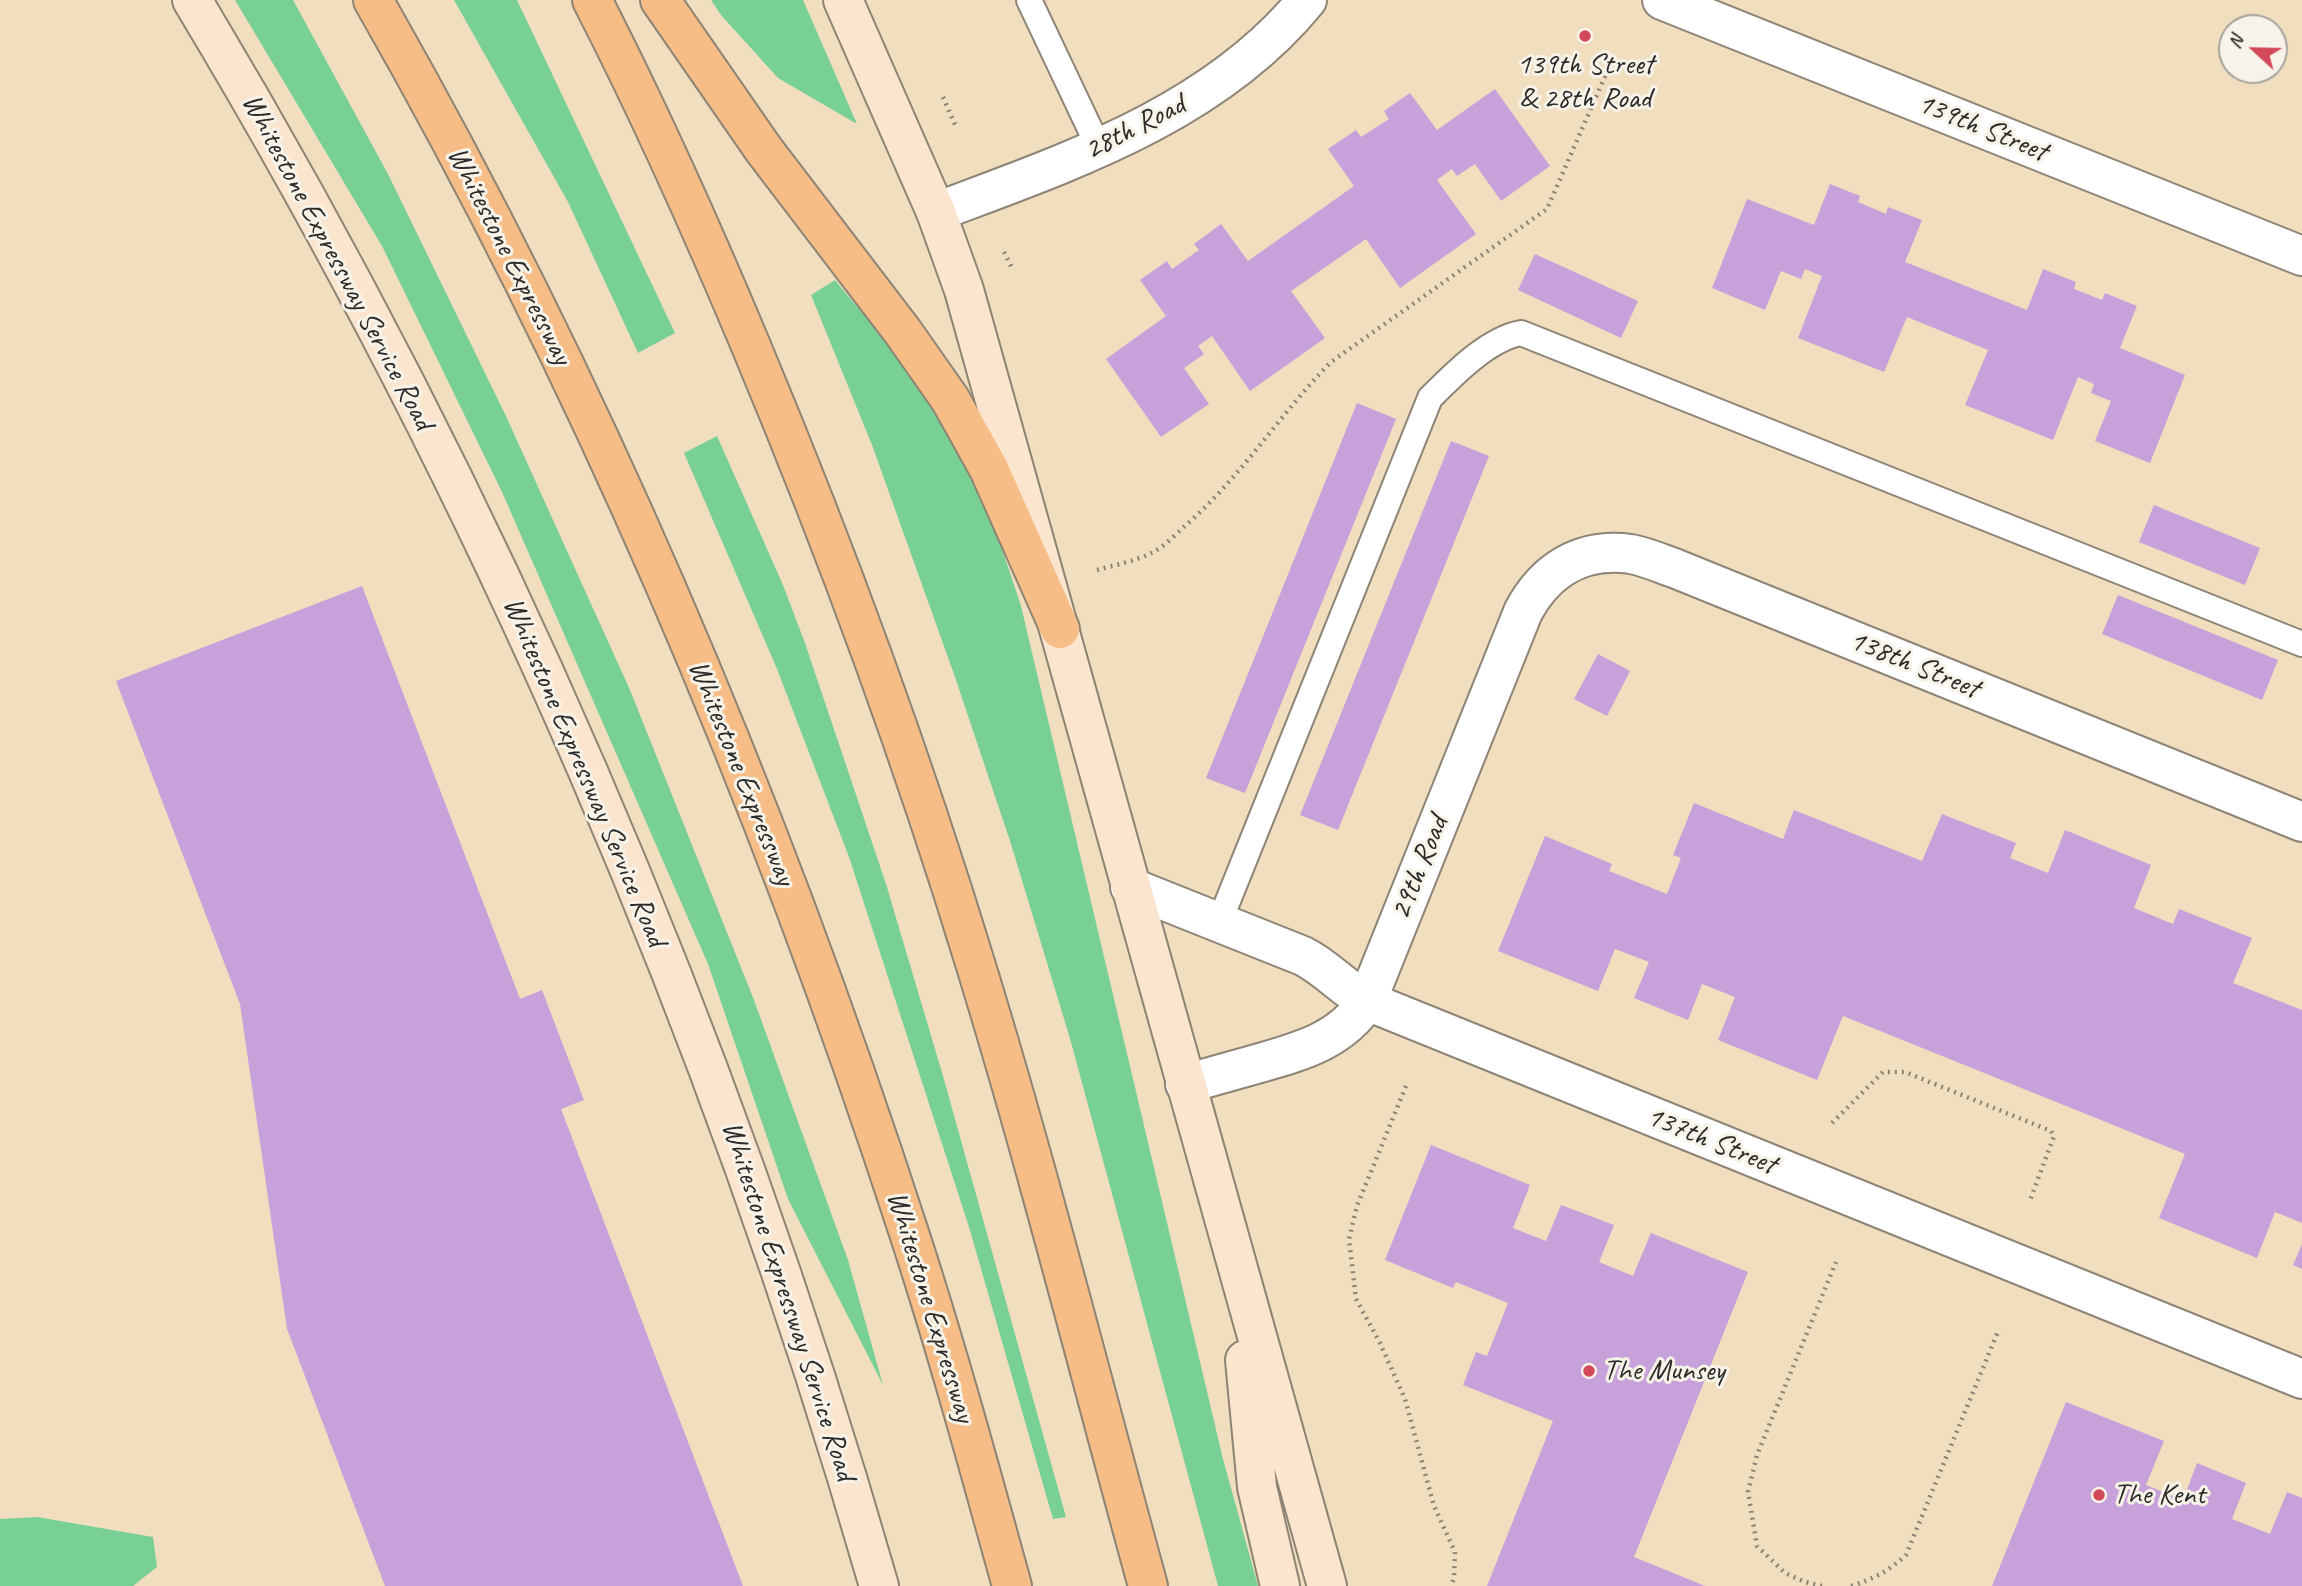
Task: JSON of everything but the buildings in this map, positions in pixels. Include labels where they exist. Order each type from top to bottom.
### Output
[{"type":"highway","name":"Whitestone Expressway","points":[[373,0],[425,92],[530,296],[592,424],[727,736],[802,927],[879,1142],[912,1243],[1012,1586]]},
{"type":"highway","points":[[592,0],[667,154],[734,306],[803,472],[879,673],[942,858],[996,1035],[1148,1586]]},
{"type":"highway","points":[[660,0],[772,160],[950,399],[989,469],[1060,629]]},
{"type":"main road","name":"Whitestone Expressway Service Road","points":[[192,0],[314,213],[416,405],[580,752],[723,1106],[795,1313],[879,1586]]},
{"type":"main road","points":[[843,0],[936,212],[964,290],[1326,1586]]},
{"type":"main road","points":[[1238,1278],[1253,1453],[1264,1522],[1280,1586]]},
{"type":"main road","points":[[868,1548],[888,1586]]},
{"type":"street","name":"139th Street","points":[[1662,0],[2302,257]]},
{"type":"street","name":"28th Road","points":[[936,212],[1099,148],[1166,114],[1246,61],[1299,3]]},
{"type":"street","name":"138th Street","points":[[1572,562],[1594,555],[1618,553],[1634,555],[1674,568],[2302,822]]},
{"type":"street","name":"29th Road","points":[[1185,1084],[1314,1046],[1345,1028],[1367,1002],[1523,612],[1545,580],[1553,572],[1572,562]]},
{"type":"street","points":[[2253,802],[2302,795]]},
{"type":"street","name":"137th Street","points":[[1130,887],[1315,962],[1367,1002],[2302,1379]]},
{"type":"lane","points":[[1029,0],[1099,148]]},
{"type":"lane","points":[[1219,923],[1430,398],[1459,370],[1506,335],[1521,332],[2302,644]]},
{"type":"path","points":[[1097,570],[1153,553],[1167,542],[1234,479],[1302,392],[1331,362],[1547,209],[1613,58]]},
{"type":"path","points":[[943,97],[957,129]]},
{"type":"path","points":[[1004,252],[1013,271]]},
{"type":"path","points":[[1832,1123],[1884,1072],[1892,1071],[1905,1072],[2051,1131],[2054,1136],[2029,1203]]},
{"type":"path","points":[[1406,1086],[1357,1206],[1349,1239],[1356,1299],[1380,1343],[1405,1399],[1434,1506],[1455,1552],[1451,1586]]},
{"type":"path","points":[[1822,1586],[1786,1573],[1757,1546],[1748,1492],[1757,1455],[1836,1262]]},
{"type":"path","points":[[1851,1586],[1873,1580],[1906,1555],[1999,1329]]},
{"type":"green space","points":[[235,0],[293,0],[388,174],[505,414],[630,690],[754,1000],[848,1260],[883,1385],[788,1199],[708,964],[502,492],[382,246]]},
{"type":"green space","points":[[454,0],[517,0],[675,333],[638,353],[568,202]]},
{"type":"green space","points":[[711,0],[803,0],[857,124],[778,78],[721,15]]},
{"type":"green space","points":[[835,280],[908,369],[935,406],[958,445],[997,536],[1021,606],[1223,1459],[1258,1586],[1218,1586],[1071,1042],[1011,844],[872,445],[811,295]]},
{"type":"green space","points":[[717,436],[783,585],[805,643],[886,884],[943,1076],[1066,1517],[1053,1519],[969,1227],[849,857],[777,669],[684,453]]},
{"type":"green space","points":[[37,1517],[153,1537],[157,1567],[133,1586],[0,1586],[0,1519]]},
{"type":"place","name":"139th Street & 28th Road","points":[[1585,36]]},
{"type":"place","name":"The Munsey","points":[[1589,1371]]},
{"type":"place","name":"The Kent","points":[[2099,1495]]}]
